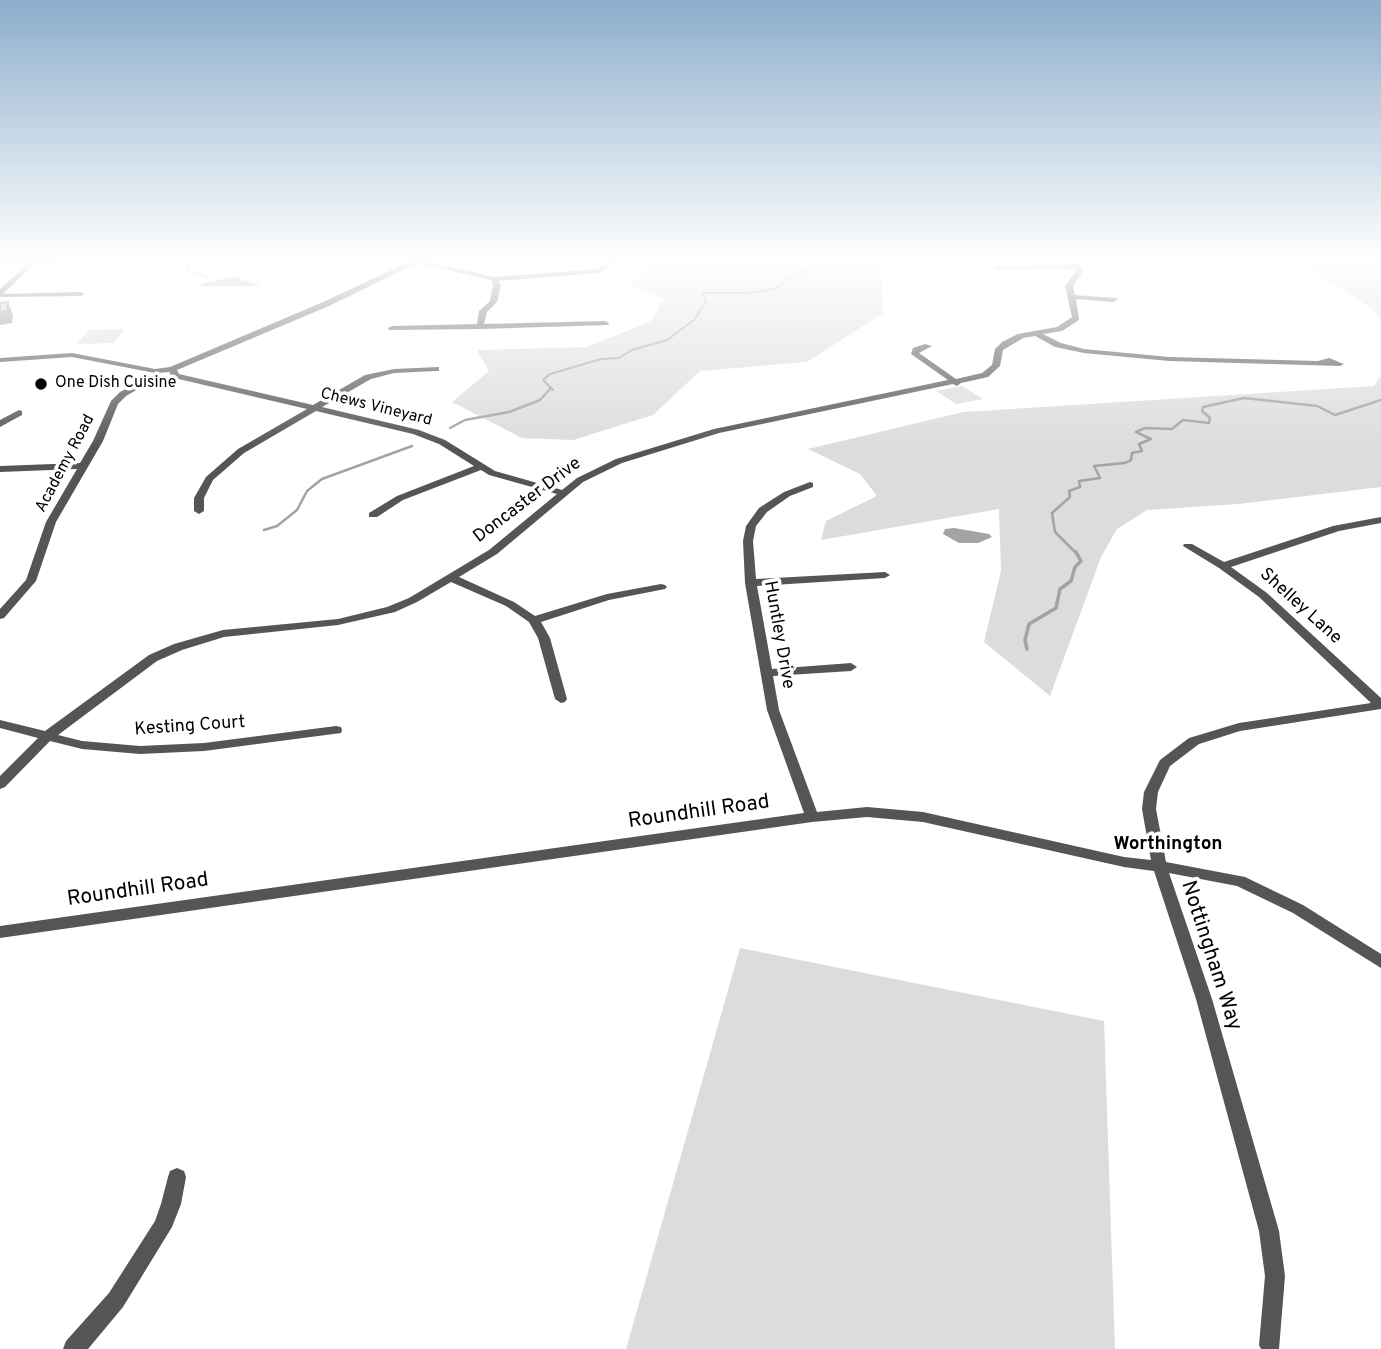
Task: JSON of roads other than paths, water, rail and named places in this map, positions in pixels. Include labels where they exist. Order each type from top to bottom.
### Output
[{"type":"street","points":[[0,360],[81,355],[155,374],[172,372],[285,322]]},
{"type":"street","points":[[480,327],[481,322]]},
{"type":"street","name":"Doncaster Drive","points":[[0,784],[47,736],[130,673],[178,647],[223,634],[365,617],[414,600],[510,539],[564,493],[611,464],[698,436],[957,383],[993,370],[999,349],[1005,344],[1059,330],[1072,322]]},
{"type":"street","points":[[392,328],[605,323]]},
{"type":"street","points":[[1037,334],[1058,345],[1084,351],[1169,359],[1321,362]]},
{"type":"street","points":[[928,346],[916,350],[915,354],[957,383]]},
{"type":"street","points":[[199,511],[204,487],[217,470],[241,451],[376,374],[436,369]]},
{"type":"street","name":"Chews Vineyard","points":[[172,372],[430,437],[481,467],[512,480],[564,493]]},
{"type":"street","name":"Academy Road","points":[[0,616],[31,580],[51,522],[84,466],[118,398],[155,374]]},
{"type":"street","points":[[0,424],[19,413]]},
{"type":"street","points":[[0,470],[84,466]]},
{"type":"street","points":[[373,515],[400,498],[481,467]]},
{"type":"street","name":"Huntley Drive","points":[[810,485],[774,501],[755,518],[748,541],[751,583],[781,737],[812,817]]},
{"type":"street","points":[[1223,566],[1337,528],[1381,520]]},
{"type":"street","name":"Shelley Lane","points":[[1188,546],[1223,566],[1293,621],[1381,705]]},
{"type":"street","points":[[751,583],[885,575]]},
{"type":"street","points":[[451,578],[510,604],[534,621],[544,638],[561,699]]},
{"type":"street","points":[[534,621],[607,597],[661,587]]},
{"type":"street","points":[[767,673],[851,667]]},
{"type":"street","name":"Nottingham Way","points":[[1270,1345],[1275,1276],[1269,1231],[1204,999],[1160,868],[1149,809],[1151,792],[1157,776],[1179,750],[1194,741],[1238,727],[1381,705]]},
{"type":"street","name":"Kesting Court","points":[[0,724],[108,748],[167,750],[336,730]]},
{"type":"street","name":"Roundhill Road","points":[[0,932],[812,817],[867,813],[923,817],[1160,868],[1218,875],[1265,891],[1381,962]]},
{"type":"street","points":[[74,1349],[116,1300],[156,1237],[171,1204],[177,1177]]},
{"type":"waterway","points":[[551,388],[543,380],[550,374],[601,359],[619,358],[632,350],[667,340],[691,322]]},
{"type":"waterway","points":[[450,428],[465,420],[509,412],[540,400],[551,388]]},
{"type":"waterway","points":[[1077,554],[1055,532],[1052,513],[1070,497],[1069,491],[1080,487],[1079,481],[1100,478],[1094,466],[1125,463],[1131,460],[1132,453],[1142,451],[1139,444],[1151,439],[1136,432],[1145,428],[1172,429],[1183,420],[1209,423],[1210,418],[1202,411],[1203,407],[1244,398],[1317,406],[1335,415],[1381,400]]},
{"type":"waterway","points":[[264,530],[277,526],[297,510],[307,491],[322,479],[412,446]]},
{"type":"waterway","points":[[1027,649],[1025,640],[1029,624],[1056,608],[1060,589],[1071,581],[1075,567],[1081,561],[1076,552]]},
{"type":"place","name":"One Dish Cuisine","points":[[41,384]]},
{"type":"district","name":"Worthington","points":[[1168,845]]}]
